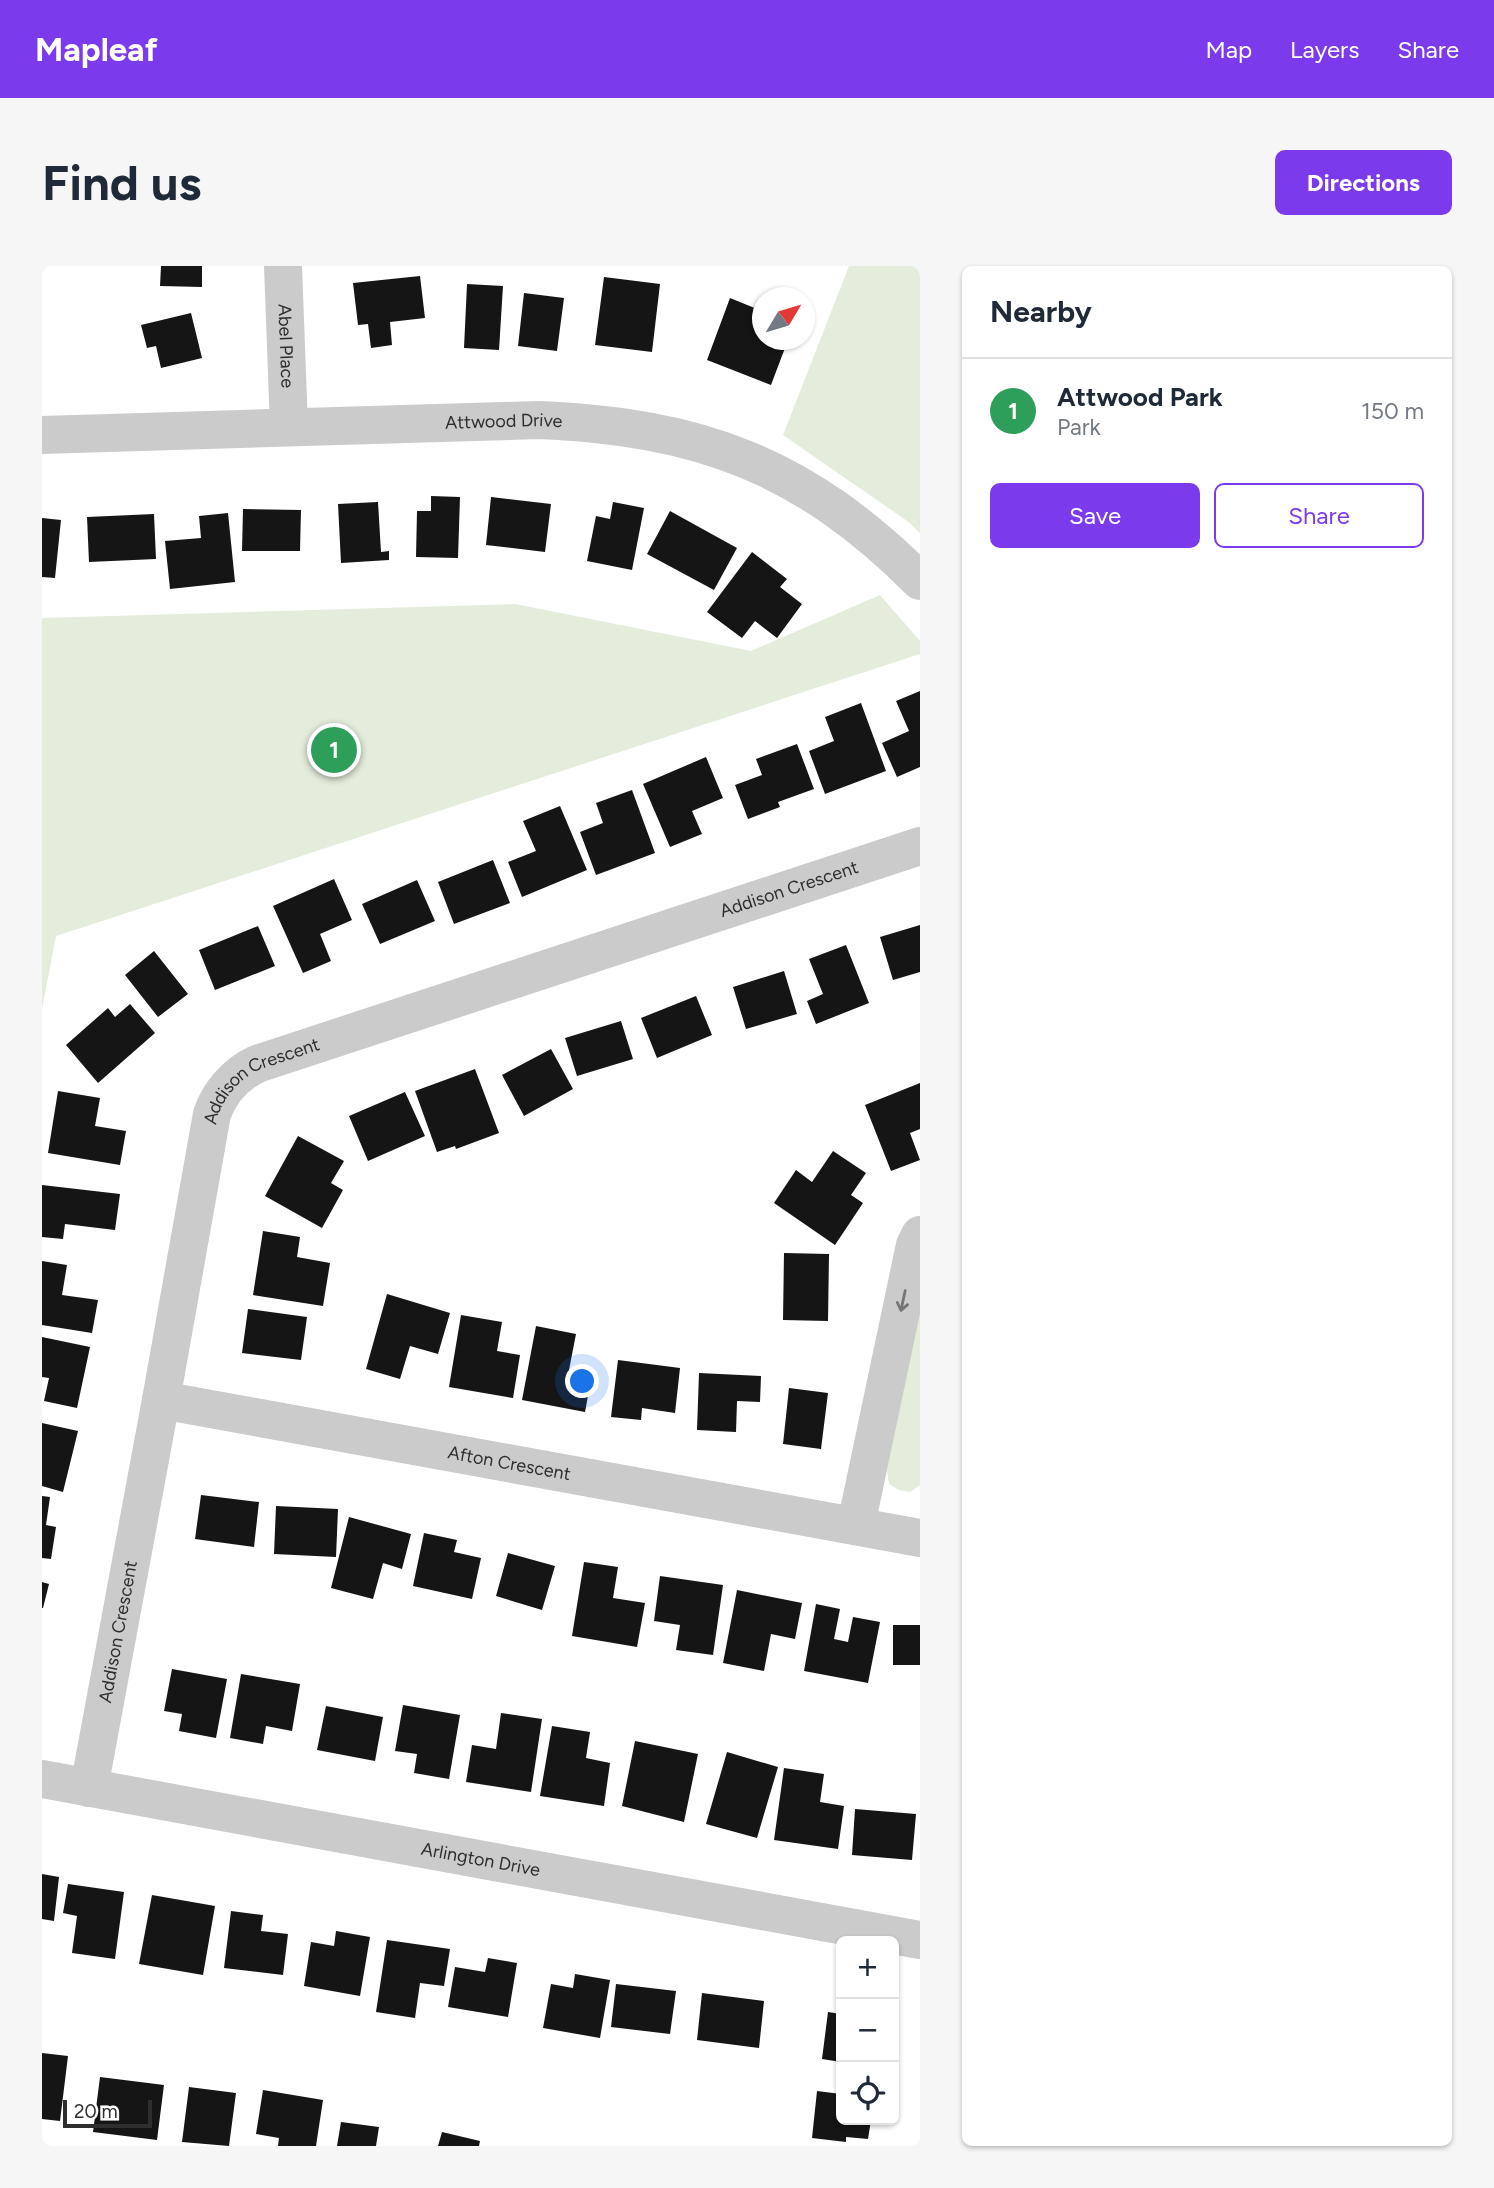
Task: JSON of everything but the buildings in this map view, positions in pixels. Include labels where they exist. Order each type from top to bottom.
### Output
[{"type":"street","name":"Abel Place","points":[[283,266],[289,427]]},
{"type":"street","name":"Attwood Drive","points":[[42,435],[538,420],[579,422],[676,435],[752,461],[808,490],[859,525],[920,581]]},
{"type":"street","name":"Addison Crescent","points":[[89,1788],[162,1400],[212,1114],[215,1103],[229,1085],[247,1069],[920,846]]},
{"type":"street","points":[[856,1525],[915,1245],[920,1235]]},
{"type":"street","name":"Afton Crescent","points":[[162,1400],[920,1538]]},
{"type":"street","name":"Arlington Drive","points":[[42,1779],[920,1940]]},
{"type":"green space","points":[[849,266],[920,266],[920,533],[910,523],[783,435]]},
{"type":"green space","points":[[880,595],[920,641],[920,654],[56,936],[42,1009],[42,618],[515,604],[751,651]]},
{"type":"green space","points":[[920,1293],[920,1485],[910,1492],[889,1484],[887,1471]]},
{"type":"place","name":"Attwood Park","points":[[334,750]]}]
